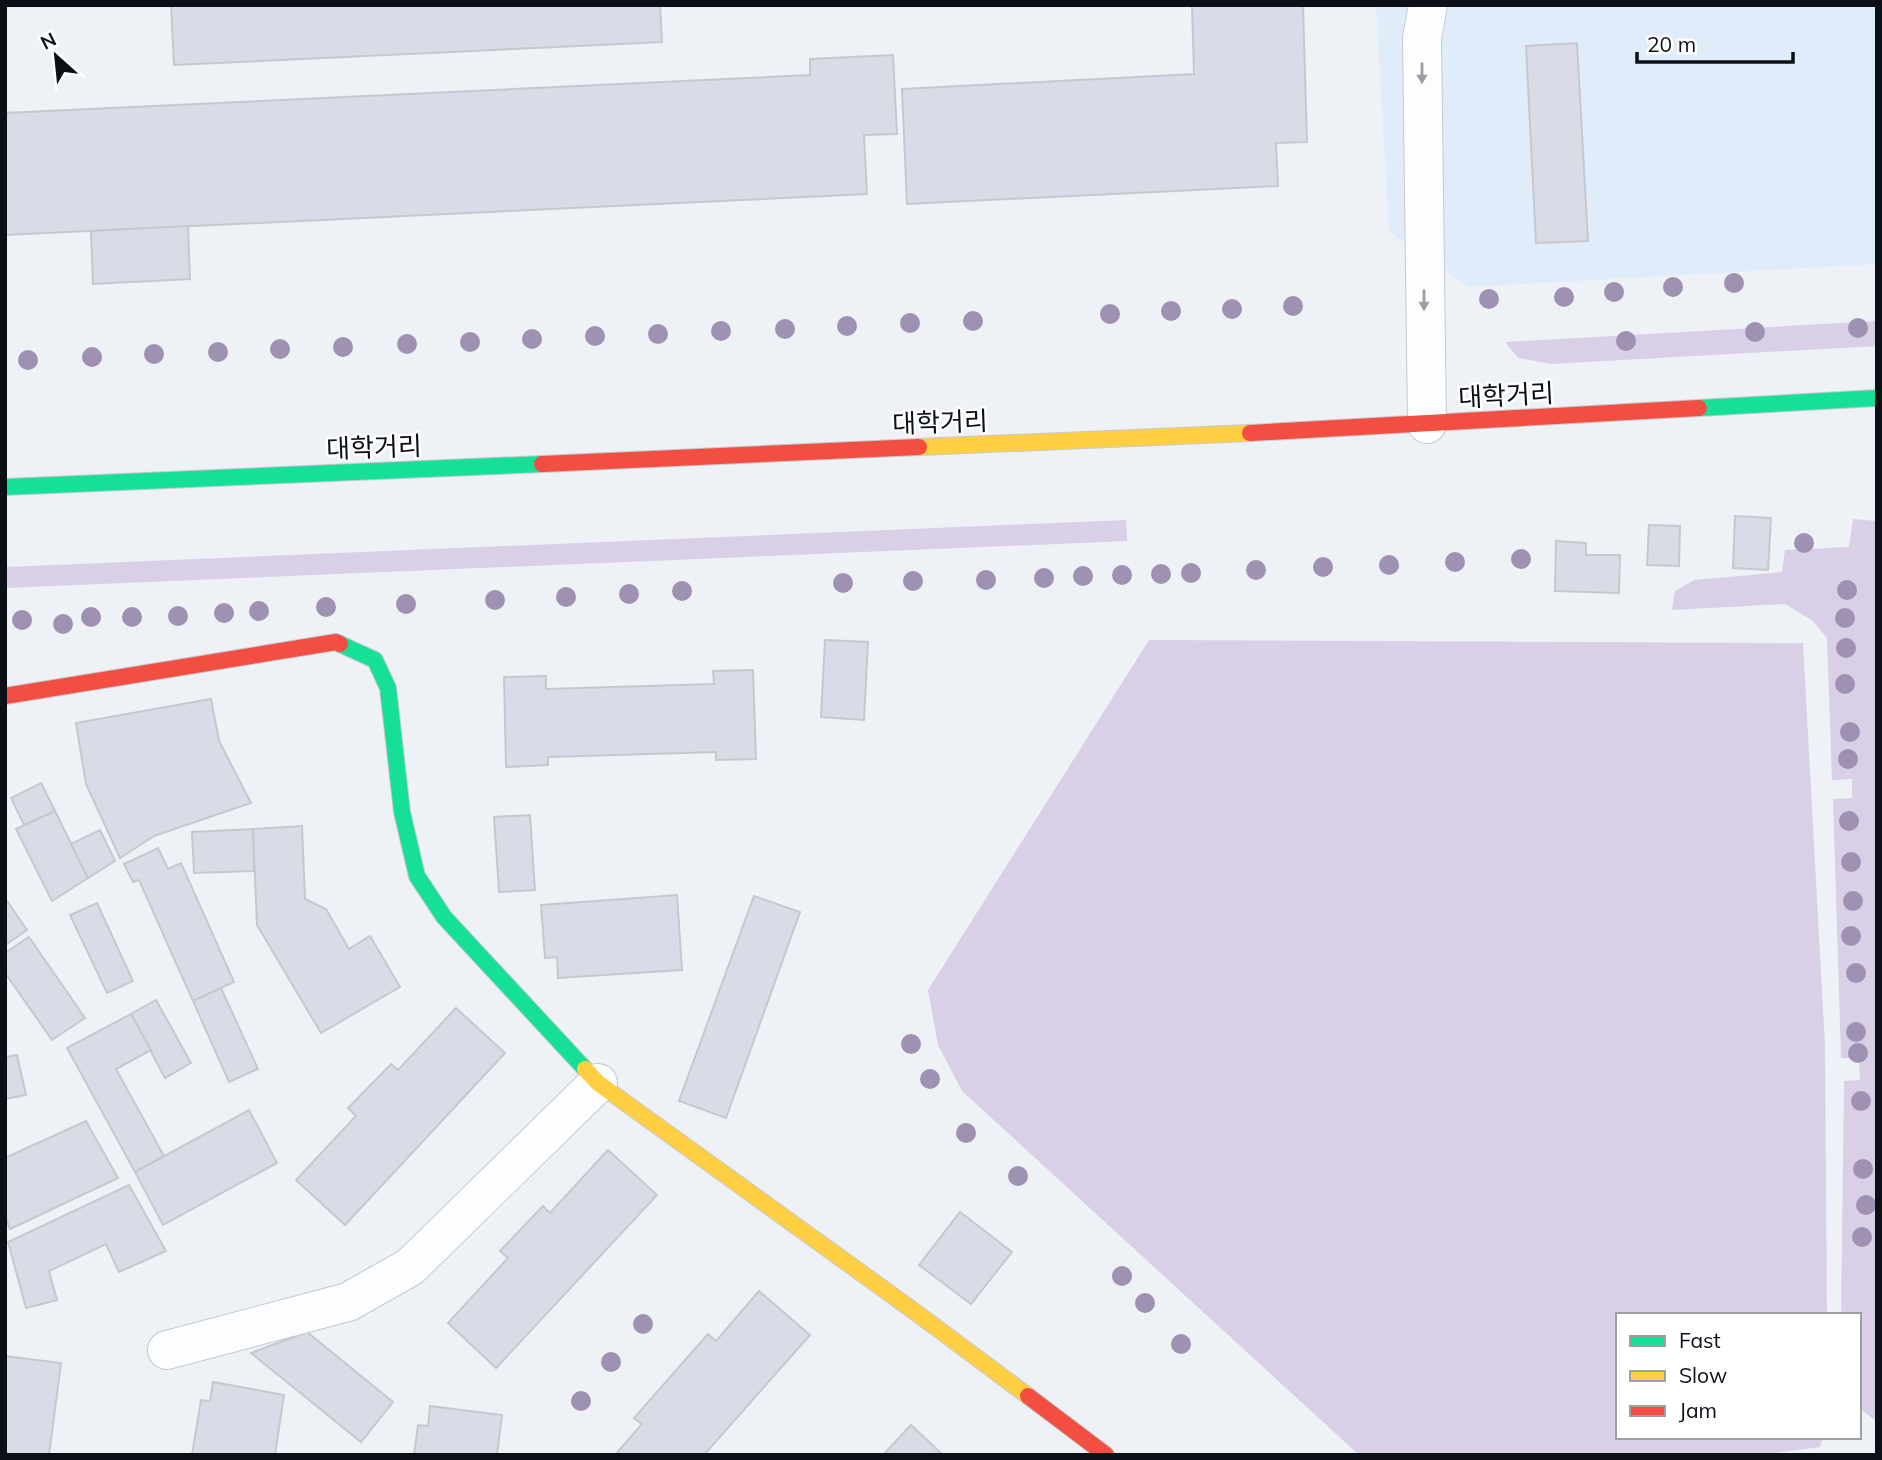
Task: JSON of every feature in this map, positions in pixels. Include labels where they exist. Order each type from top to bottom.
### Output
[{"type":"main road","name":"대학거리","points":[[5,487],[1427,424],[1877,398]]},
{"type":"main road","points":[[5,696],[336,642],[375,660],[388,688],[402,812],[417,876],[444,917],[598,1083],[929,1322],[1106,1455]]},
{"type":"street","points":[[1427,424],[1422,38],[1429,5]]},
{"type":"street","points":[[167,1350],[348,1302],[410,1267],[598,1083]]},
{"type":"shaded area","points":[[1376,5],[1877,5],[1877,264],[1469,287],[1389,232]]},
{"type":"shaded area","points":[[1877,321],[1877,346],[1551,364],[1518,358],[1505,342]]},
{"type":"shaded area","points":[[1853,519],[1877,521],[1877,1422],[1861,1410],[1861,1313],[1841,1313],[1844,1081],[1860,1080],[1859,1058],[1841,1058],[1833,799],[1852,798],[1852,779],[1832,780],[1827,638],[1813,621],[1785,604],[1672,610],[1675,591],[1694,580],[1782,572],[1785,550],[1849,547]]},
{"type":"shaded area","points":[[1126,520],[1127,541],[5,588],[5,567]]},
{"type":"shaded area","points":[[1149,640],[1803,643],[1825,1045],[1827,1313],[1616,1313],[1616,1439],[1822,1439],[1820,1447],[1758,1455],[1359,1455],[962,1091],[938,1045],[928,990]]},
{"type":"building","points":[[171,5],[660,5],[662,42],[174,65]]},
{"type":"building","points":[[1192,5],[1303,5],[1307,142],[1276,143],[1278,186],[907,204],[902,89],[1194,74]]},
{"type":"building","points":[[1577,43],[1588,241],[1536,243],[1526,46]]},
{"type":"building","points":[[893,55],[897,134],[864,135],[867,194],[5,235],[5,113],[810,75],[810,59]]},
{"type":"building","points":[[188,226],[190,279],[93,284],[91,231]]},
{"type":"building","points":[[1735,516],[1771,518],[1768,570],[1733,568]]},
{"type":"building","points":[[1649,525],[1680,526],[1679,566],[1647,565]]},
{"type":"building","points":[[1556,541],[1586,543],[1586,555],[1620,555],[1619,593],[1555,591]]},
{"type":"building","points":[[825,640],[868,642],[864,720],[821,717]]},
{"type":"building","points":[[753,670],[756,759],[716,760],[716,752],[548,757],[548,765],[506,767],[504,677],[546,676],[546,689],[714,684],[713,671]]},
{"type":"building","points":[[211,699],[219,741],[251,803],[154,836],[120,858],[86,784],[76,723]]},
{"type":"building","points":[[41,783],[55,811],[24,825],[11,798]]},
{"type":"building","points":[[55,811],[88,878],[52,901],[16,829]]},
{"type":"building","points":[[530,815],[535,890],[499,892],[494,817]]},
{"type":"building","points":[[302,826],[305,899],[326,909],[349,949],[370,936],[400,987],[321,1033],[257,925],[253,829]]},
{"type":"building","points":[[253,829],[254,871],[194,873],[192,832]]},
{"type":"building","points":[[100,830],[115,861],[88,878],[71,844]]},
{"type":"building","points":[[158,848],[168,869],[181,863],[234,982],[193,1001],[139,880],[133,882],[124,864]]},
{"type":"building","points":[[677,895],[682,970],[558,978],[557,957],[545,958],[541,905]]},
{"type":"building","points":[[754,896],[800,912],[726,1118],[679,1101]]},
{"type":"building","points":[[5,898],[27,930],[5,945]]},
{"type":"building","points":[[97,903],[133,981],[107,993],[70,915]]},
{"type":"building","points":[[29,937],[85,1018],[52,1040],[5,973],[5,953]]},
{"type":"building","points":[[221,988],[258,1069],[229,1082],[193,1001]]},
{"type":"building","points":[[156,1000],[191,1063],[165,1078],[131,1014]]},
{"type":"building","points":[[456,1008],[505,1053],[345,1225],[296,1180],[356,1116],[348,1108],[391,1064],[398,1070]]},
{"type":"building","points":[[131,1014],[151,1050],[116,1069],[164,1156],[135,1172],[67,1048]]},
{"type":"building","points":[[17,1055],[26,1095],[5,1099],[5,1057]]},
{"type":"building","points":[[249,1110],[277,1163],[163,1225],[135,1172]]},
{"type":"building","points":[[86,1121],[118,1178],[10,1229],[5,1215],[5,1158]]},
{"type":"building","points":[[608,1150],[657,1195],[496,1368],[448,1323],[508,1258],[500,1251],[543,1206],[550,1213]]},
{"type":"building","points":[[129,1185],[166,1251],[119,1272],[106,1244],[49,1271],[57,1300],[26,1308],[8,1242]]},
{"type":"building","points":[[960,1212],[1012,1252],[971,1304],[919,1265]]},
{"type":"building","points":[[759,1291],[810,1335],[704,1455],[615,1455],[642,1424],[634,1418],[708,1334],[716,1341]]},
{"type":"building","points":[[307,1332],[393,1402],[361,1442],[251,1353]]},
{"type":"building","points":[[5,1356],[61,1363],[49,1455],[5,1455]]},
{"type":"building","points":[[213,1382],[284,1395],[275,1455],[192,1455],[201,1400],[210,1401]]},
{"type":"building","points":[[430,1406],[502,1415],[497,1455],[414,1455],[418,1425],[428,1426]]},
{"type":"building","points":[[911,1425],[943,1455],[883,1455]]},
{"type":"traffic: fast","points":[[1699,408],[1877,398]]},
{"type":"traffic: fast","points":[[5,487],[542,464]]},
{"type":"traffic: fast","points":[[340,644],[375,660],[388,688],[402,812],[417,876],[444,917],[585,1069]]},
{"type":"traffic: slow","points":[[919,447],[1250,433]]},
{"type":"traffic: slow","points":[[585,1069],[598,1083],[1028,1396]]},
{"type":"traffic: jam","points":[[1250,433],[1699,408]]},
{"type":"traffic: jam","points":[[542,464],[919,447]]},
{"type":"traffic: jam","points":[[5,696],[336,642],[340,644]]},
{"type":"traffic: jam","points":[[1028,1396],[1106,1455]]}]
